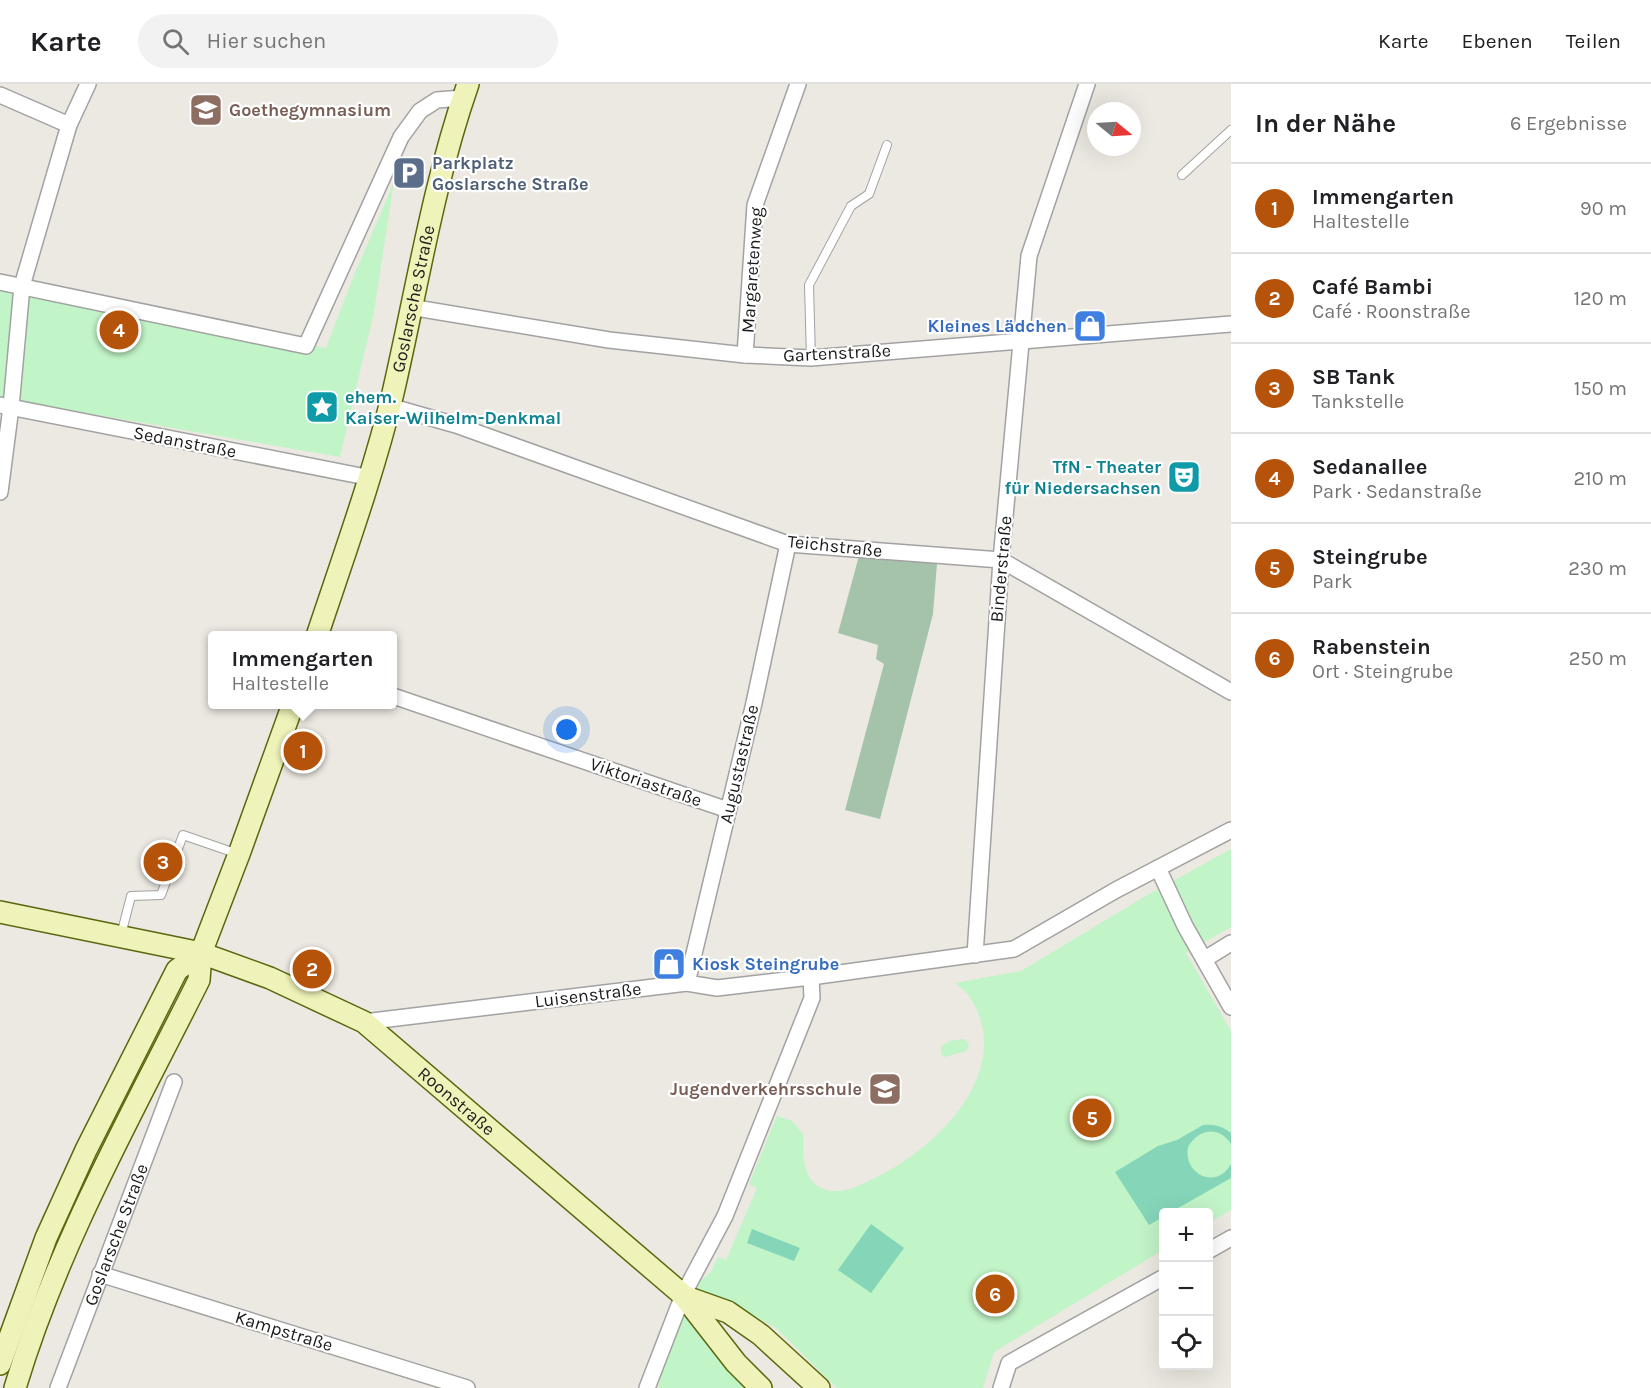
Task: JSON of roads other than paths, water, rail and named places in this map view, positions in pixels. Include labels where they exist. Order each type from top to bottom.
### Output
[{"type":"main road","name":"Goslarsche Straße","points":[[319,631],[371,478],[440,174],[466,91]]},
{"type":"main road","points":[[15,1388],[50,1288],[95,1185],[198,980],[201,952],[292,709]]},
{"type":"main road","name":"Roonstraße","points":[[0,912],[201,952],[270,978],[364,1022],[682,1295]]},
{"type":"main road","points":[[0,1364],[46,1238],[86,1150],[177,970],[201,952]]},
{"type":"main road","points":[[682,1295],[736,1363],[760,1388]]},
{"type":"main road","points":[[682,1295],[728,1312],[761,1335],[819,1388]]},
{"type":"street","points":[[0,492],[6,406],[22,286],[69,124],[88,84]]},
{"type":"street","name":"Margaretenweg","points":[[745,355],[754,205],[798,84]]},
{"type":"street","name":"Binderstraße","points":[[975,955],[1001,560],[1029,256],[1087,84]]},
{"type":"street","name":"Goslarsche Straße","points":[[22,286],[306,346],[401,137],[420,111],[437,100],[466,91]]},
{"type":"street","points":[[0,95],[69,124]]},
{"type":"street","points":[[0,282],[22,286]]},
{"type":"street","name":"Gartenstraße","points":[[411,307],[609,340],[745,355],[811,358],[1231,324]]},
{"type":"street","name":"Sedanstraße","points":[[6,406],[371,478]]},
{"type":"street","name":"Teichstraße","points":[[389,406],[456,425],[788,544],[1001,560],[1231,692]]},
{"type":"street","name":"Augustastraße","points":[[687,983],[754,703],[788,544]]},
{"type":"street","name":"Viktoriastraße","points":[[397,697],[728,810]]},
{"type":"street","name":"Luisenstraße","points":[[364,1022],[687,983],[717,988],[1014,949],[1231,830]]},
{"type":"street","points":[[1158,868],[1185,926],[1231,1007]]},
{"type":"street","points":[[1204,959],[1231,944]]},
{"type":"street","points":[[647,1388],[682,1295],[725,1216],[812,998],[811,977]]},
{"type":"street","name":"Goslarsche Straße","points":[[58,1388],[174,1082]]},
{"type":"street","points":[[1213,1249],[1231,1238]]},
{"type":"street","name":"Kampstraße","points":[[100,1274],[467,1388]]},
{"type":"street","points":[[1001,1388],[1009,1363],[1159,1280]]},
{"type":"lane","points":[[1182,175],[1231,130]]},
{"type":"lane","points":[[811,358],[809,285],[851,206],[869,194],[887,145]]},
{"type":"lane","points":[[121,936],[131,896],[161,895],[183,835],[239,854]]},
{"type":"place","name":"Goethegymnasium","points":[[206,110]]},
{"type":"place","name":"Parkplatz Goslarsche Straße","points":[[409,173]]},
{"type":"place","name":"Kleines Lädchen","points":[[1090,326]]},
{"type":"place","name":"Sedanallee","points":[[119,330]]},
{"type":"place","name":"ehem. Kaiser-Wilhelm-Denkmal","points":[[322,407]]},
{"type":"place","name":"TfN - Theater für Niedersachsen","points":[[1184,477]]},
{"type":"place","name":"Immengarten","points":[[303,751]]},
{"type":"place","name":"SB Tank","points":[[163,862]]},
{"type":"place","name":"Kiosk Steingrube","points":[[669,964]]},
{"type":"place","name":"Café Bambi","points":[[312,969]]},
{"type":"place","name":"Jugendverkehrsschule","points":[[885,1089]]},
{"type":"place","name":"Steingrube","points":[[1092,1118]]},
{"type":"place","name":"Rabenstein","points":[[995,1294]]}]
